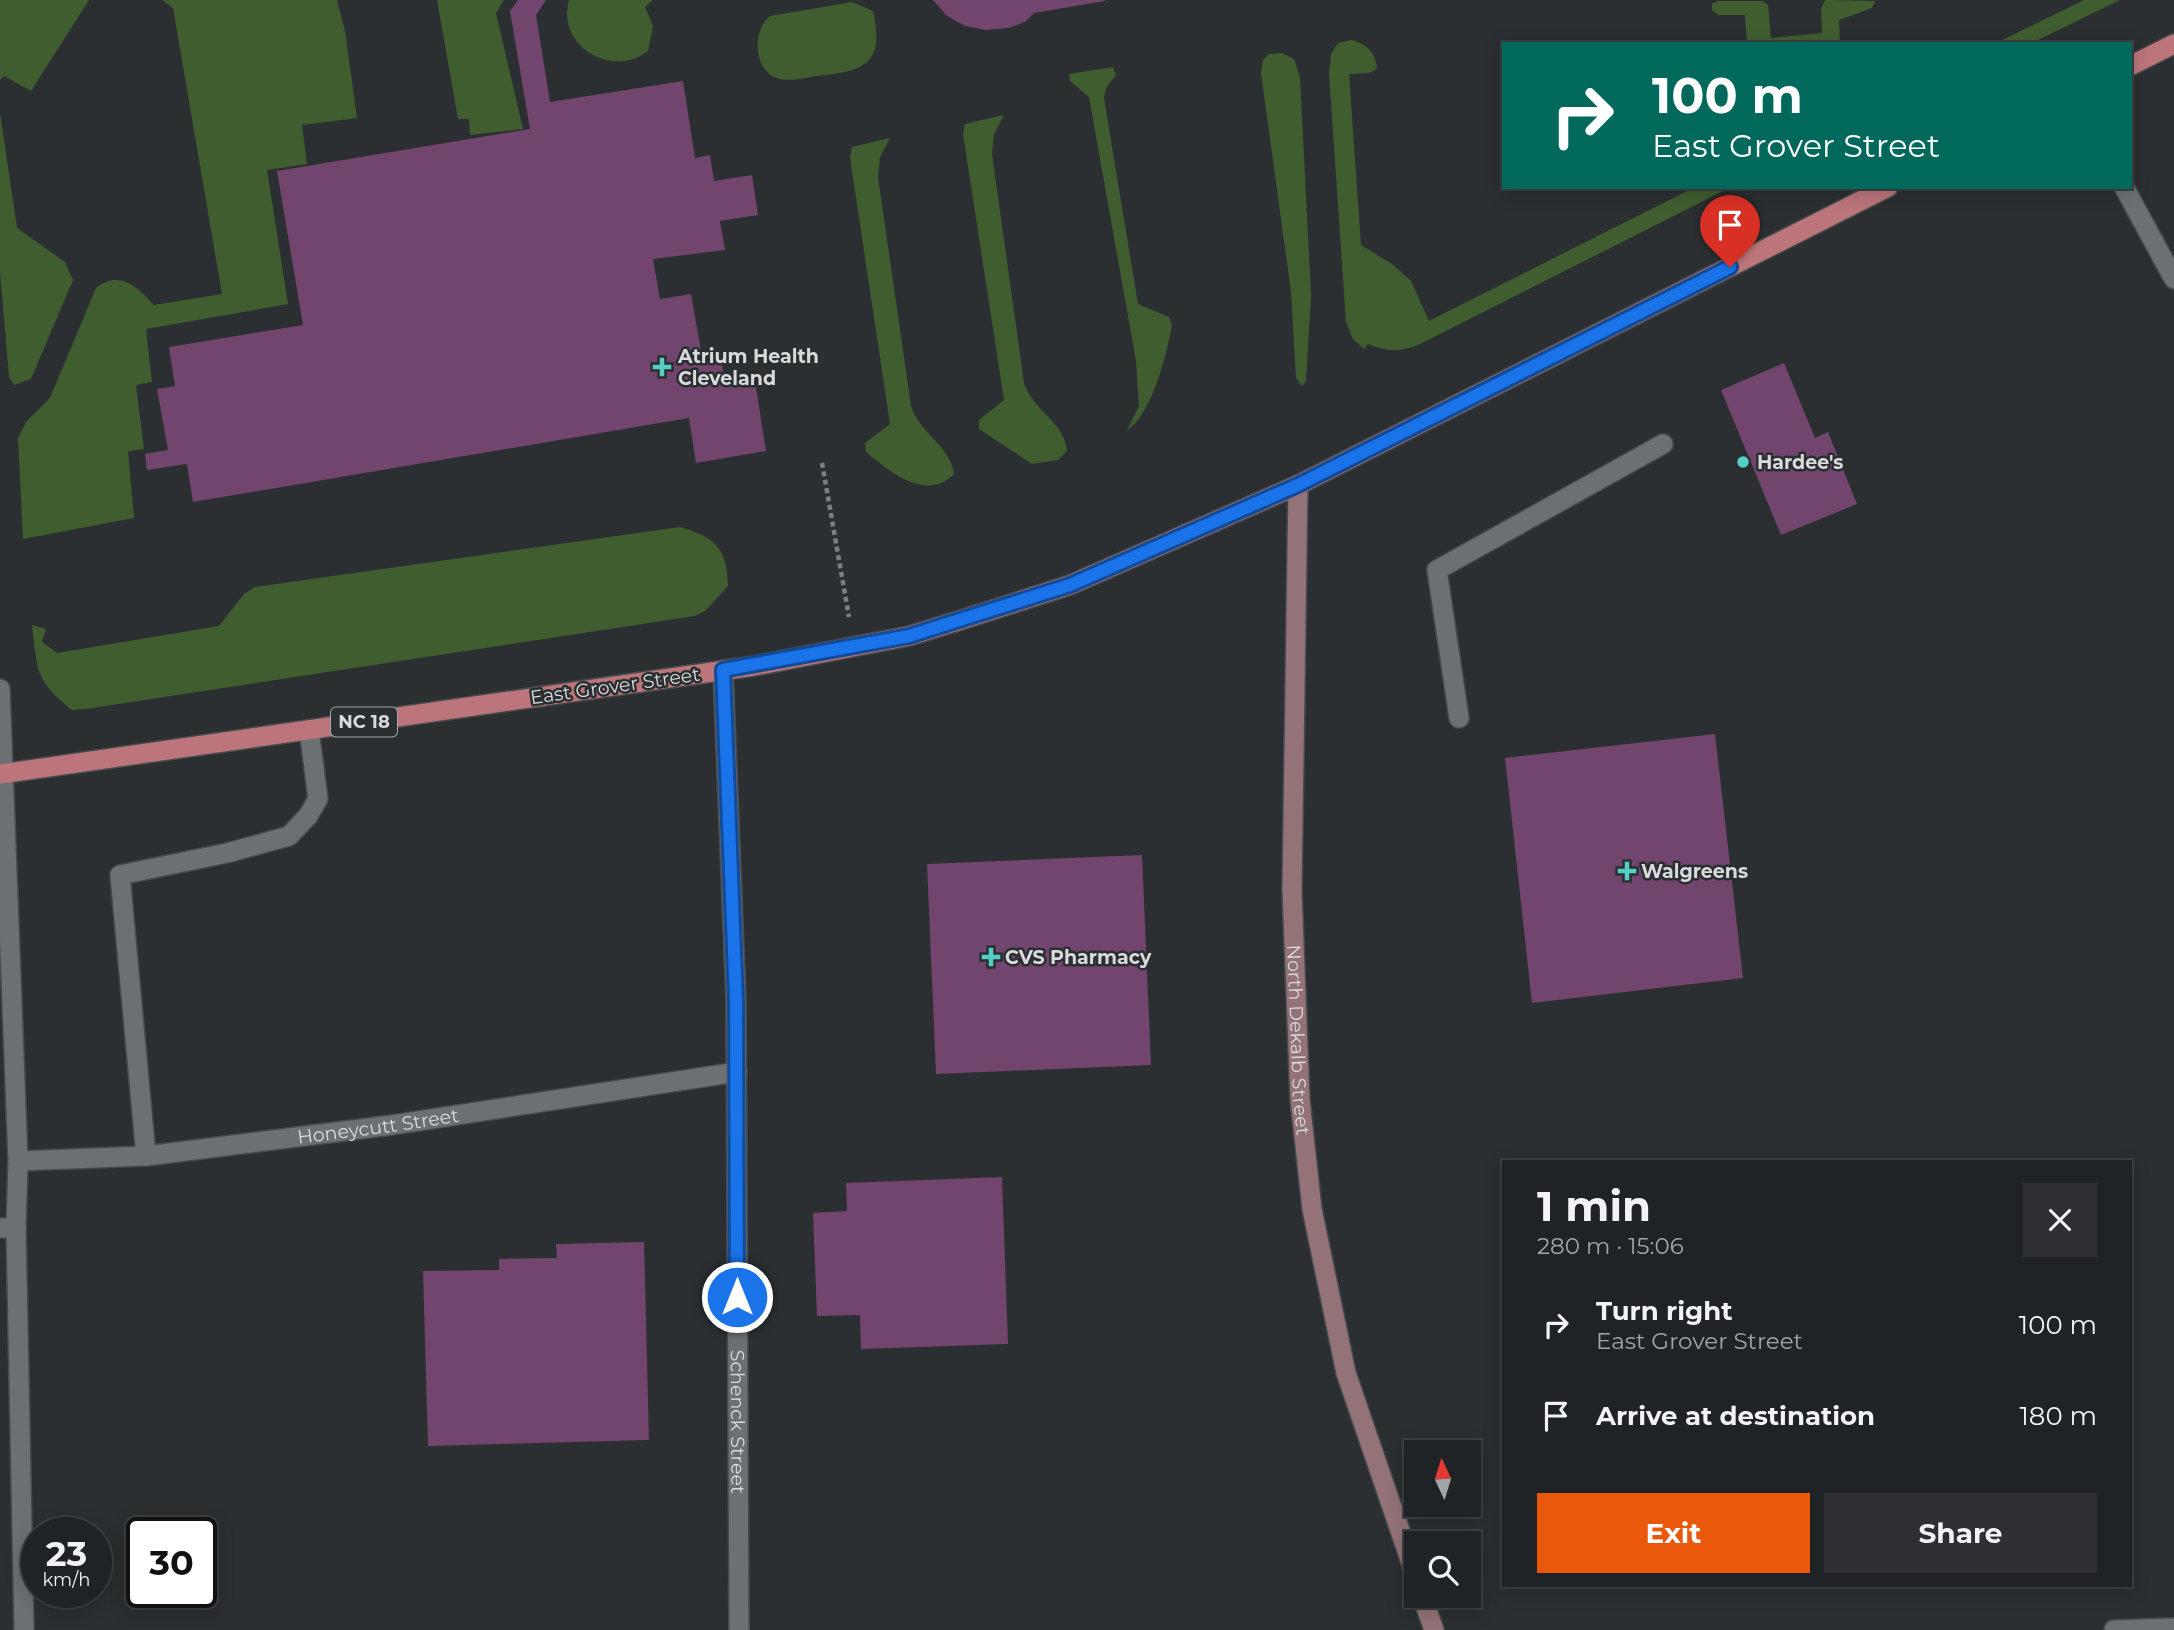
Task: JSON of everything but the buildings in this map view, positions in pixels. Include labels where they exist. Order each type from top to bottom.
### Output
[{"type":"main road","points":[[2132,65],[2174,44]]},
{"type":"main road","name":"East Grover Street","points":[[3,774],[723,670],[909,636],[1070,585],[1298,485],[1884,189]]},
{"type":"main road","name":"North Dekalb Street","points":[[1298,485],[1292,890],[1300,1100],[1312,1209],[1346,1373],[1404,1542]]},
{"type":"main road","points":[[1426,1608],[1434,1630]]},
{"type":"street","points":[[2125,189],[2174,279]]},
{"type":"street","points":[[1459,718],[1437,570],[1663,444]]},
{"type":"street","name":"Schenck Street","points":[[723,670],[737,1072],[739,1630]]},
{"type":"street","points":[[0,689],[18,1161],[8,1228],[24,1630]]},
{"type":"street","points":[[146,1156],[120,875],[227,853],[289,836],[308,816],[318,799],[309,730]]},
{"type":"street","name":"Honeycutt Street","points":[[18,1161],[146,1156],[392,1125],[737,1072]]},
{"type":"street","points":[[2114,1630],[2174,1628]]},
{"type":"path","points":[[822,463],[854,646]]},
{"type":"green space","points":[[0,0],[89,0],[31,91],[4,76],[0,80]]},
{"type":"green space","points":[[162,0],[337,0],[345,31],[357,118],[302,125],[307,164],[267,170],[288,304],[146,329],[152,382],[136,385],[144,449],[128,451],[134,518],[23,539],[18,438],[26,422],[50,398],[96,288],[113,280],[120,280],[135,287],[154,305],[222,294],[173,8]]},
{"type":"green space","points":[[437,0],[504,0],[496,13],[523,129],[470,135],[469,119],[458,119]]},
{"type":"green space","points":[[569,0],[653,0],[645,7],[653,26],[648,51],[634,59],[619,61],[590,53],[579,44],[571,31],[567,17]]},
{"type":"green space","points":[[1825,0],[1875,1],[1872,8],[1839,20],[1840,42],[1747,42],[1745,15],[1718,15],[1712,10],[1712,4],[1718,1],[1762,1],[1768,5],[1771,38],[1822,33],[1821,9]]},
{"type":"green space","points":[[2084,0],[2120,0],[2034,42],[1998,42]]},
{"type":"green space","points":[[852,2],[873,11],[876,43],[867,62],[847,71],[795,80],[779,79],[767,72],[759,57],[758,38],[764,22],[770,16]]},
{"type":"green space","points":[[1352,40],[1370,50],[1377,69],[1369,73],[1349,74],[1361,245],[1392,264],[1411,281],[1429,321],[1691,189],[1727,189],[1420,344],[1394,350],[1368,344],[1364,349],[1353,339],[1346,322],[1329,73],[1331,54],[1338,43]]},
{"type":"green space","points":[[1282,53],[1294,59],[1300,77],[1311,294],[1306,381],[1302,386],[1296,378],[1291,292],[1261,73],[1263,60],[1269,54]]},
{"type":"green space","points":[[1113,67],[1116,75],[1106,88],[1104,98],[1138,304],[1169,317],[1172,324],[1167,350],[1151,398],[1136,423],[1127,430],[1139,406],[1136,361],[1089,97],[1070,81],[1069,74]]},
{"type":"green space","points":[[0,113],[17,228],[65,262],[73,280],[31,379],[14,385],[9,377],[0,272]]},
{"type":"green space","points":[[1004,115],[994,134],[992,154],[1024,383],[1028,393],[1060,432],[1067,451],[1058,460],[1032,464],[979,429],[979,420],[1004,400],[963,134],[965,124]]},
{"type":"green space","points":[[890,138],[880,157],[878,177],[911,406],[921,424],[947,455],[954,474],[943,482],[932,485],[908,481],[866,452],[865,443],[890,424],[850,158],[852,147]]},
{"type":"green space","points":[[680,527],[702,535],[717,546],[722,553],[727,573],[728,586],[705,611],[695,616],[86,709],[72,710],[60,699],[44,682],[37,664],[32,625],[46,629],[42,642],[57,653],[219,626],[244,594],[255,587]]},
{"type":"place","name":"Atrium Health Cleveland","points":[[662,367]]},
{"type":"place","name":"Hardee's","points":[[1743,462]]},
{"type":"place","name":"Walgreens","points":[[1627,871]]},
{"type":"place","name":"CVS Pharmacy","points":[[991,957]]},
{"type":"route","points":[[737,1297],[736,1001],[723,670],[909,636],[1070,585],[1298,485],[1730,267]]}]
